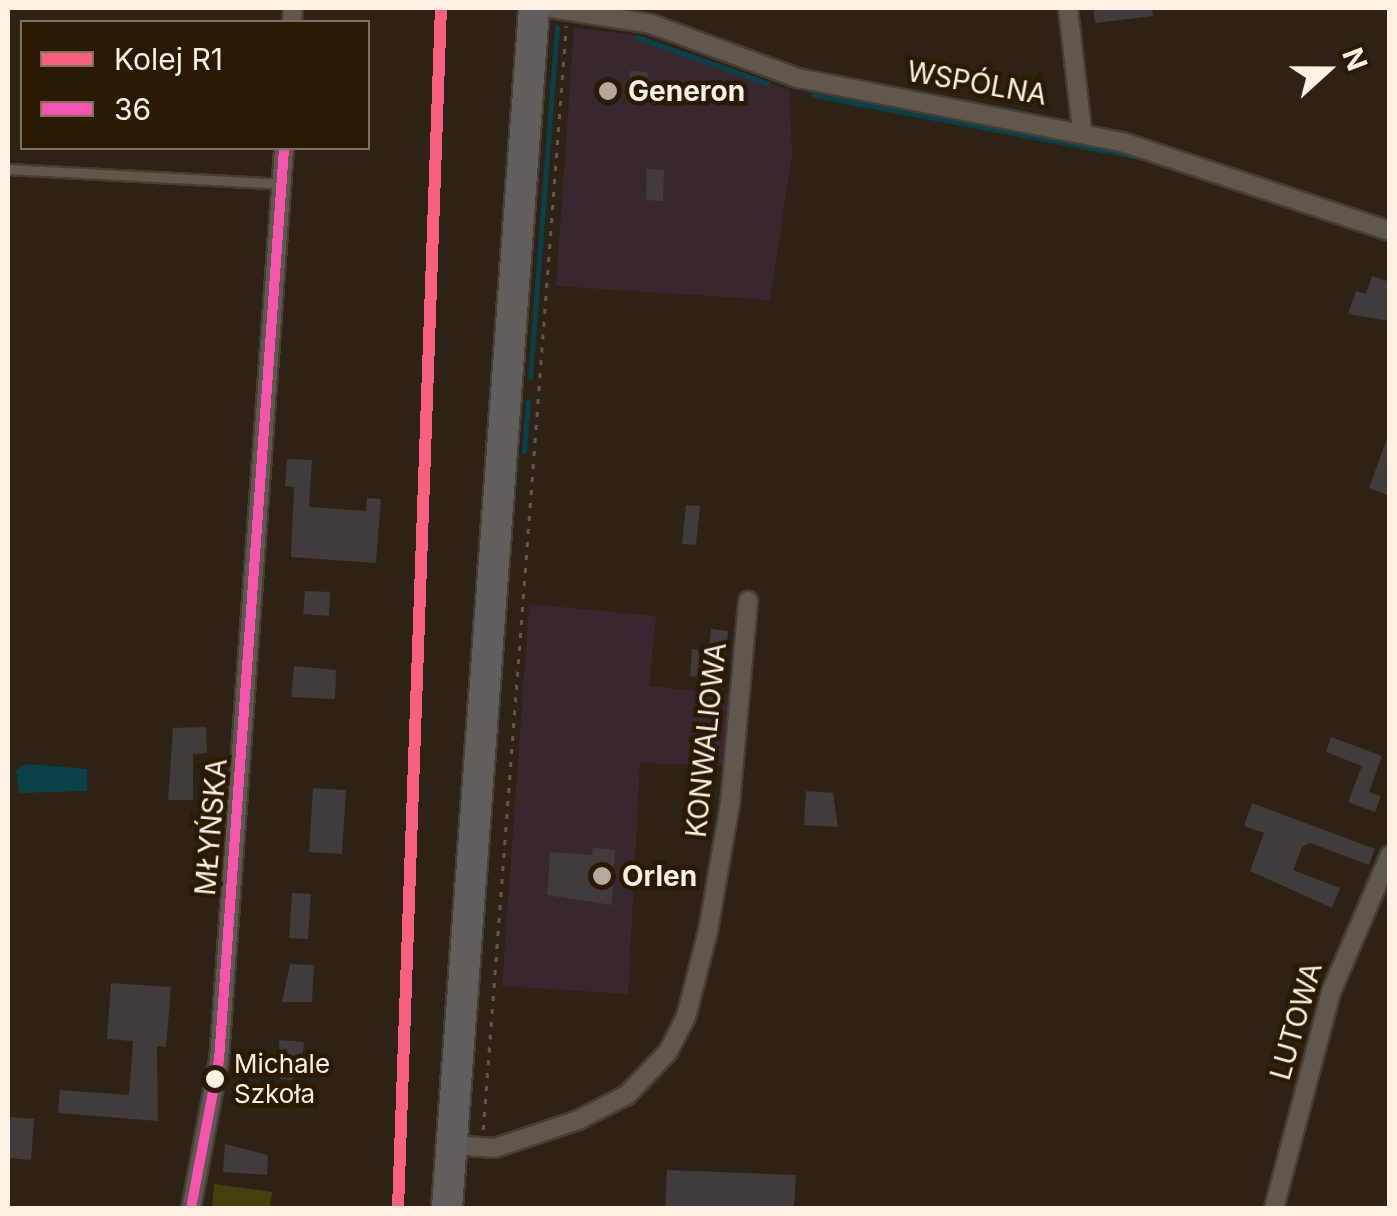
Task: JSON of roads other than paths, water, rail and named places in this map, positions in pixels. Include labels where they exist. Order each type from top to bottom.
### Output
[{"type":"main road","points":[[447,1208],[464,1146],[534,8]]},
{"type":"street","points":[[1068,8],[1082,131]]},
{"type":"street","name":"WSPÓLNA","points":[[559,9],[651,24],[798,78],[1082,131],[1390,231]]},
{"type":"street","name":"MŁYŃSKA","points":[[191,1208],[219,1060],[284,150]]},
{"type":"street","name":"KONWALIOWA","points":[[464,1146],[528,1138],[627,1095],[668,1052],[686,1017],[730,804],[748,601]]},
{"type":"street","name":"LUTOWA","points":[[1274,1208],[1331,992],[1390,855]]},
{"type":"lane","points":[[8,170],[282,184]]},
{"type":"water","points":[[27,764],[87,769],[87,791],[19,793],[16,770]]},
{"type":"waterway","points":[[530,377],[557,27]]},
{"type":"waterway","points":[[637,37],[767,83]]},
{"type":"waterway","points":[[814,95],[1148,159]]},
{"type":"waterway","points":[[524,451],[528,401]]},
{"type":"rail line","name":"R1","points":[[398,1208],[441,8]]},
{"type":"place","name":"Generon","points":[[608,91]]},
{"type":"place","name":"Orlen","points":[[602,876]]},
{"type":"place","name":"Michale Szkoła","points":[[215,1079]]}]
